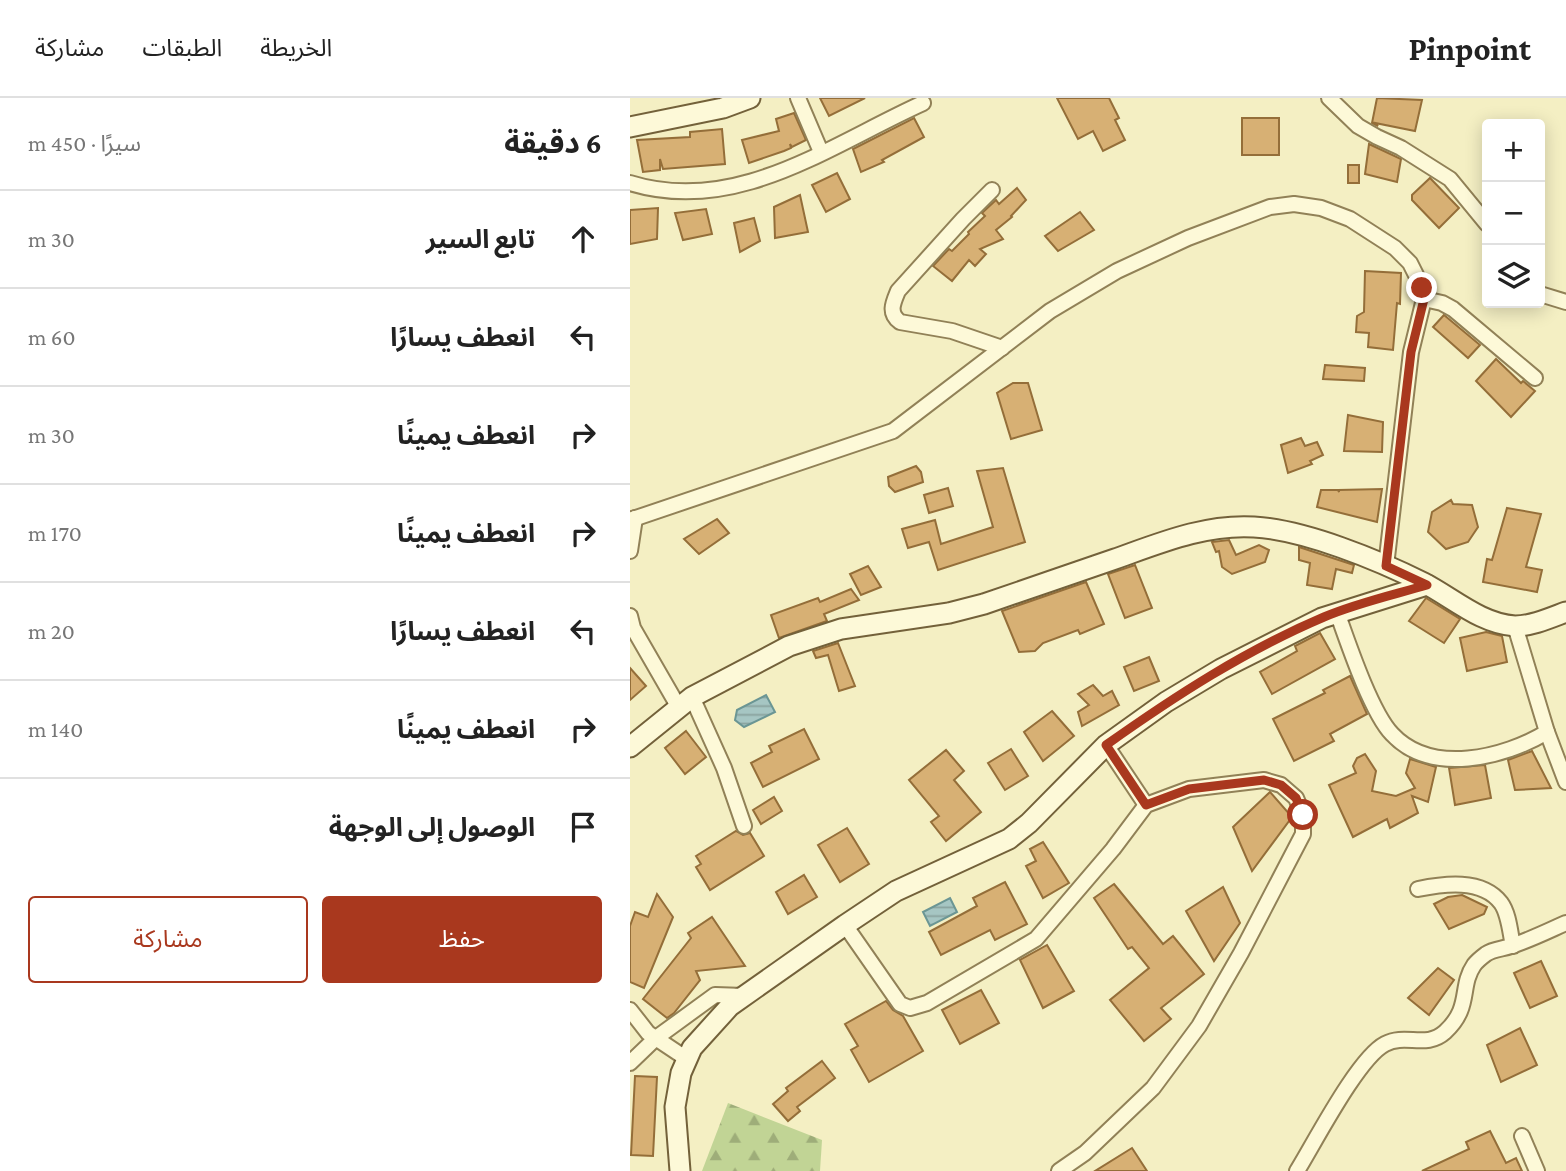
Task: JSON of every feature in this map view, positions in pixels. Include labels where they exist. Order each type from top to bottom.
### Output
[{"type":"street","points":[[705,98],[723,108]]},
{"type":"street","points":[[630,127],[723,108],[750,98]]},
{"type":"street","points":[[798,98],[821,152]]},
{"type":"street","points":[[1329,98],[1358,126],[1412,154],[1450,179],[1482,218]]},
{"type":"street","points":[[630,183],[664,191],[718,191],[786,170],[923,103]]},
{"type":"street","points":[[992,190],[898,291],[892,306],[895,319],[900,322],[952,331],[1002,348]]},
{"type":"street","points":[[630,551],[632,519],[881,436],[903,425],[1050,311],[1117,271],[1188,238],[1270,207],[1294,204],[1321,208],[1350,219],[1395,248],[1415,270],[1424,299],[1411,352],[1386,566]]},
{"type":"street","points":[[1545,296],[1566,302]]},
{"type":"street","points":[[1424,299],[1453,309],[1535,378]]},
{"type":"street","points":[[630,747],[685,701],[789,646],[841,629],[949,613],[984,604],[1205,530],[1228,527],[1276,529],[1300,534],[1386,566],[1427,585],[1461,607],[1491,620],[1515,626],[1541,622],[1566,612]]},
{"type":"street","points":[[680,1171],[675,1107],[677,1088],[692,1048],[730,1006],[896,891],[1009,839],[1029,823],[1106,745],[1166,702],[1221,669],[1336,612],[1427,585]]},
{"type":"street","points":[[1336,612],[1378,711],[1391,734],[1408,747],[1429,756],[1458,759],[1501,751],[1529,742],[1547,732]]},
{"type":"street","points":[[630,616],[633,628],[685,701],[724,768],[744,826]]},
{"type":"street","points":[[1515,626],[1547,732],[1566,782]]},
{"type":"street","points":[[1106,745],[1146,805]]},
{"type":"street","points":[[845,925],[903,1006],[910,1008],[927,1003],[1036,939],[1113,849],[1146,805],[1189,789],[1264,780],[1281,785],[1296,798],[1303,815],[1303,834],[1241,953],[1199,1026],[1153,1088],[1085,1153],[1059,1171]]},
{"type":"street","points":[[1418,889],[1447,883],[1483,889],[1500,902],[1513,946]]},
{"type":"street","points":[[1297,1171],[1363,1064],[1380,1046],[1396,1038],[1410,1038],[1420,1042],[1438,1038],[1463,1009],[1470,972],[1475,963],[1488,952],[1513,946],[1566,923]]},
{"type":"street","points":[[630,1063],[656,1038],[715,995],[744,996]]},
{"type":"street","points":[[630,1010],[648,1033],[687,1059]]},
{"type":"street","points":[[1522,1136],[1537,1171]]},
{"type":"green space","points":[[728,1103],[822,1140],[820,1171],[702,1171]]},
{"type":"water","points":[[766,695],[775,712],[744,727],[735,720],[737,710]]},
{"type":"water","points":[[950,898],[957,912],[930,926],[923,912]]},
{"type":"building","points":[[820,98],[865,98],[829,116]]},
{"type":"building","points":[[1057,98],[1109,98],[1119,118],[1115,120],[1125,140],[1103,151],[1093,131],[1078,139]]},
{"type":"building","points":[[1377,98],[1422,100],[1415,131],[1372,123]]},
{"type":"building","points":[[794,113],[806,140],[792,147],[790,144],[791,148],[749,163],[742,140],[779,131],[776,119]]},
{"type":"building","points":[[914,118],[924,137],[882,160],[884,162],[861,172],[853,149]]},
{"type":"building","points":[[1242,118],[1279,118],[1279,155],[1242,155]]},
{"type":"building","points":[[722,129],[725,164],[663,169],[660,159],[660,170],[643,172],[637,140],[690,137],[690,132]]},
{"type":"building","points":[[1369,144],[1401,159],[1397,182],[1365,174]]},
{"type":"building","points":[[1348,165],[1359,165],[1359,183],[1348,183]]},
{"type":"building","points":[[837,173],[850,199],[826,212],[812,185]]},
{"type":"building","points":[[1430,178],[1459,208],[1439,228],[1412,200],[1412,195]]},
{"type":"building","points":[[1017,188],[1026,200],[1012,217],[996,230],[1003,239],[980,249],[986,254],[975,266],[969,260],[952,281],[933,266],[969,234],[985,216],[982,213],[996,200],[999,204]]},
{"type":"building","points":[[800,195],[808,232],[775,238],[774,207]]},
{"type":"building","points":[[658,208],[657,239],[630,244],[630,210]]},
{"type":"building","points":[[706,209],[712,234],[683,240],[675,213]]},
{"type":"building","points":[[1080,212],[1094,230],[1058,251],[1045,236]]},
{"type":"building","points":[[754,218],[760,241],[740,252],[734,223]]},
{"type":"building","points":[[1365,271],[1401,273],[1400,304],[1397,303],[1393,350],[1368,347],[1369,333],[1356,332],[1357,316],[1364,312]]},
{"type":"building","points":[[1444,315],[1480,345],[1468,358],[1433,327]]},
{"type":"building","points":[[1496,359],[1521,383],[1523,381],[1535,391],[1511,417],[1476,381]]},
{"type":"building","points":[[1325,365],[1365,368],[1364,381],[1323,379]]},
{"type":"building","points":[[1013,383],[1028,383],[1042,430],[1011,439],[997,393]]},
{"type":"building","points":[[1348,415],[1383,422],[1382,452],[1344,451]]},
{"type":"building","points":[[1301,438],[1305,446],[1317,442],[1323,455],[1310,461],[1312,464],[1288,473],[1281,445]]},
{"type":"building","points":[[916,466],[921,472],[923,482],[895,492],[889,486],[888,477]]},
{"type":"building","points":[[1003,468],[1025,542],[938,570],[929,542],[908,548],[902,529],[935,520],[941,544],[993,527],[977,471]]},
{"type":"building","points":[[948,488],[953,506],[929,513],[924,495]]},
{"type":"building","points":[[1382,489],[1377,522],[1317,507],[1321,490],[1339,492]]},
{"type":"building","points":[[1451,500],[1453,504],[1472,505],[1478,527],[1468,542],[1446,549],[1428,532],[1432,512]]},
{"type":"building","points":[[1507,508],[1541,514],[1526,567],[1542,570],[1537,592],[1483,582],[1487,559],[1492,560]]},
{"type":"building","points":[[717,519],[729,533],[699,554],[684,539]]},
{"type":"building","points":[[1229,540],[1236,555],[1259,545],[1269,550],[1265,562],[1232,574],[1222,567],[1219,551],[1216,552],[1212,542]]},
{"type":"building","points":[[1299,547],[1354,565],[1352,573],[1336,569],[1332,589],[1307,585],[1310,563],[1299,560]]},
{"type":"building","points":[[1135,565],[1152,608],[1125,618],[1108,574]]},
{"type":"building","points":[[868,566],[881,587],[861,595],[850,574]]},
{"type":"building","points":[[1086,582],[1104,624],[1080,634],[1078,630],[1043,643],[1035,651],[1019,652],[1002,611]]},
{"type":"building","points":[[851,589],[859,600],[824,614],[827,621],[779,638],[771,615],[818,598],[820,602]]},
{"type":"building","points":[[1426,598],[1460,619],[1444,643],[1409,621]]},
{"type":"building","points":[[1486,632],[1502,636],[1507,662],[1467,671],[1460,638]]},
{"type":"building","points":[[1320,633],[1335,659],[1272,694],[1260,672],[1297,651],[1295,646]]},
{"type":"building","points":[[838,643],[855,686],[839,691],[828,655],[816,658],[813,651]]},
{"type":"building","points":[[1149,657],[1159,681],[1134,691],[1124,667]]},
{"type":"building","points":[[630,668],[646,686],[630,700]]},
{"type":"building","points":[[1350,676],[1367,714],[1330,734],[1334,741],[1294,761],[1273,719],[1325,693],[1323,690]]},
{"type":"building","points":[[1093,685],[1103,696],[1112,691],[1119,705],[1082,726],[1078,712],[1089,705],[1078,694]]},
{"type":"building","points":[[1052,711],[1074,736],[1043,761],[1024,732]]},
{"type":"building","points":[[804,729],[819,759],[763,787],[751,763],[772,752],[769,746]]},
{"type":"building","points":[[686,731],[706,757],[685,774],[665,748]]},
{"type":"building","points":[[1011,749],[1028,776],[1005,790],[988,763]]},
{"type":"building","points":[[946,750],[964,771],[954,780],[981,812],[946,841],[931,822],[939,816],[909,780]]},
{"type":"building","points":[[1532,751],[1551,788],[1515,790],[1508,760]]},
{"type":"building","points":[[1365,754],[1376,771],[1372,791],[1396,796],[1415,788],[1406,773],[1410,759],[1436,767],[1428,802],[1412,796],[1418,813],[1390,828],[1387,819],[1353,837],[1329,785],[1356,773],[1353,766],[1357,758]]},
{"type":"building","points":[[1485,765],[1491,798],[1455,805],[1449,768]]},
{"type":"building","points":[[1270,792],[1292,817],[1252,871],[1233,827]]},
{"type":"building","points":[[774,797],[782,811],[761,824],[753,810]]},
{"type":"building","points":[[847,828],[869,864],[840,882],[818,845]]},
{"type":"building","points":[[736,831],[743,835],[750,833],[764,856],[710,890],[696,867],[701,864],[696,856]]},
{"type":"building","points":[[1043,842],[1069,883],[1043,898],[1026,866],[1036,861],[1030,849]]},
{"type":"building","points":[[804,875],[817,897],[788,914],[776,892]]},
{"type":"building","points":[[1005,882],[1027,924],[995,940],[990,930],[941,955],[929,932],[977,906],[973,898]]},
{"type":"building","points":[[1114,884],[1163,944],[1173,936],[1204,974],[1161,1008],[1171,1019],[1144,1041],[1110,1000],[1149,968],[1132,947],[1128,949],[1094,898]]},
{"type":"building","points":[[1223,887],[1240,923],[1214,961],[1186,911]]},
{"type":"building","points":[[657,894],[673,917],[644,988],[630,982],[630,926],[635,912],[648,917]]},
{"type":"building","points":[[1462,895],[1487,907],[1484,914],[1449,929],[1434,904],[1448,897]]},
{"type":"building","points":[[712,917],[745,966],[696,971],[700,980],[667,1018],[643,999],[691,938],[688,933]]},
{"type":"building","points":[[1047,945],[1074,991],[1043,1008],[1020,960]]},
{"type":"building","points":[[1541,961],[1557,996],[1530,1008],[1514,973]]},
{"type":"building","points":[[1438,968],[1454,980],[1429,1015],[1408,998]]},
{"type":"building","points":[[981,990],[999,1023],[960,1044],[942,1010]]},
{"type":"building","points":[[886,1001],[893,1010],[903,1016],[923,1051],[869,1082],[851,1050],[858,1046],[845,1024]]},
{"type":"building","points":[[1520,1028],[1537,1065],[1501,1082],[1487,1045]]},
{"type":"building","points":[[822,1061],[835,1078],[797,1107],[800,1111],[788,1121],[773,1104],[788,1091],[786,1088]]},
{"type":"building","points":[[635,1076],[657,1077],[653,1156],[631,1155]]},
{"type":"building","points":[[1490,1131],[1506,1163],[1516,1158],[1522,1171],[1422,1171],[1469,1149],[1466,1142]]},
{"type":"building","points":[[1132,1148],[1147,1171],[1095,1171]]},
{"type":"route","points":[[1303,815],[1296,798],[1281,785],[1264,780],[1189,789],[1146,805],[1106,745],[1166,702],[1221,669],[1322,618],[1427,585],[1386,566],[1411,352],[1424,299],[1422,288]]}]
